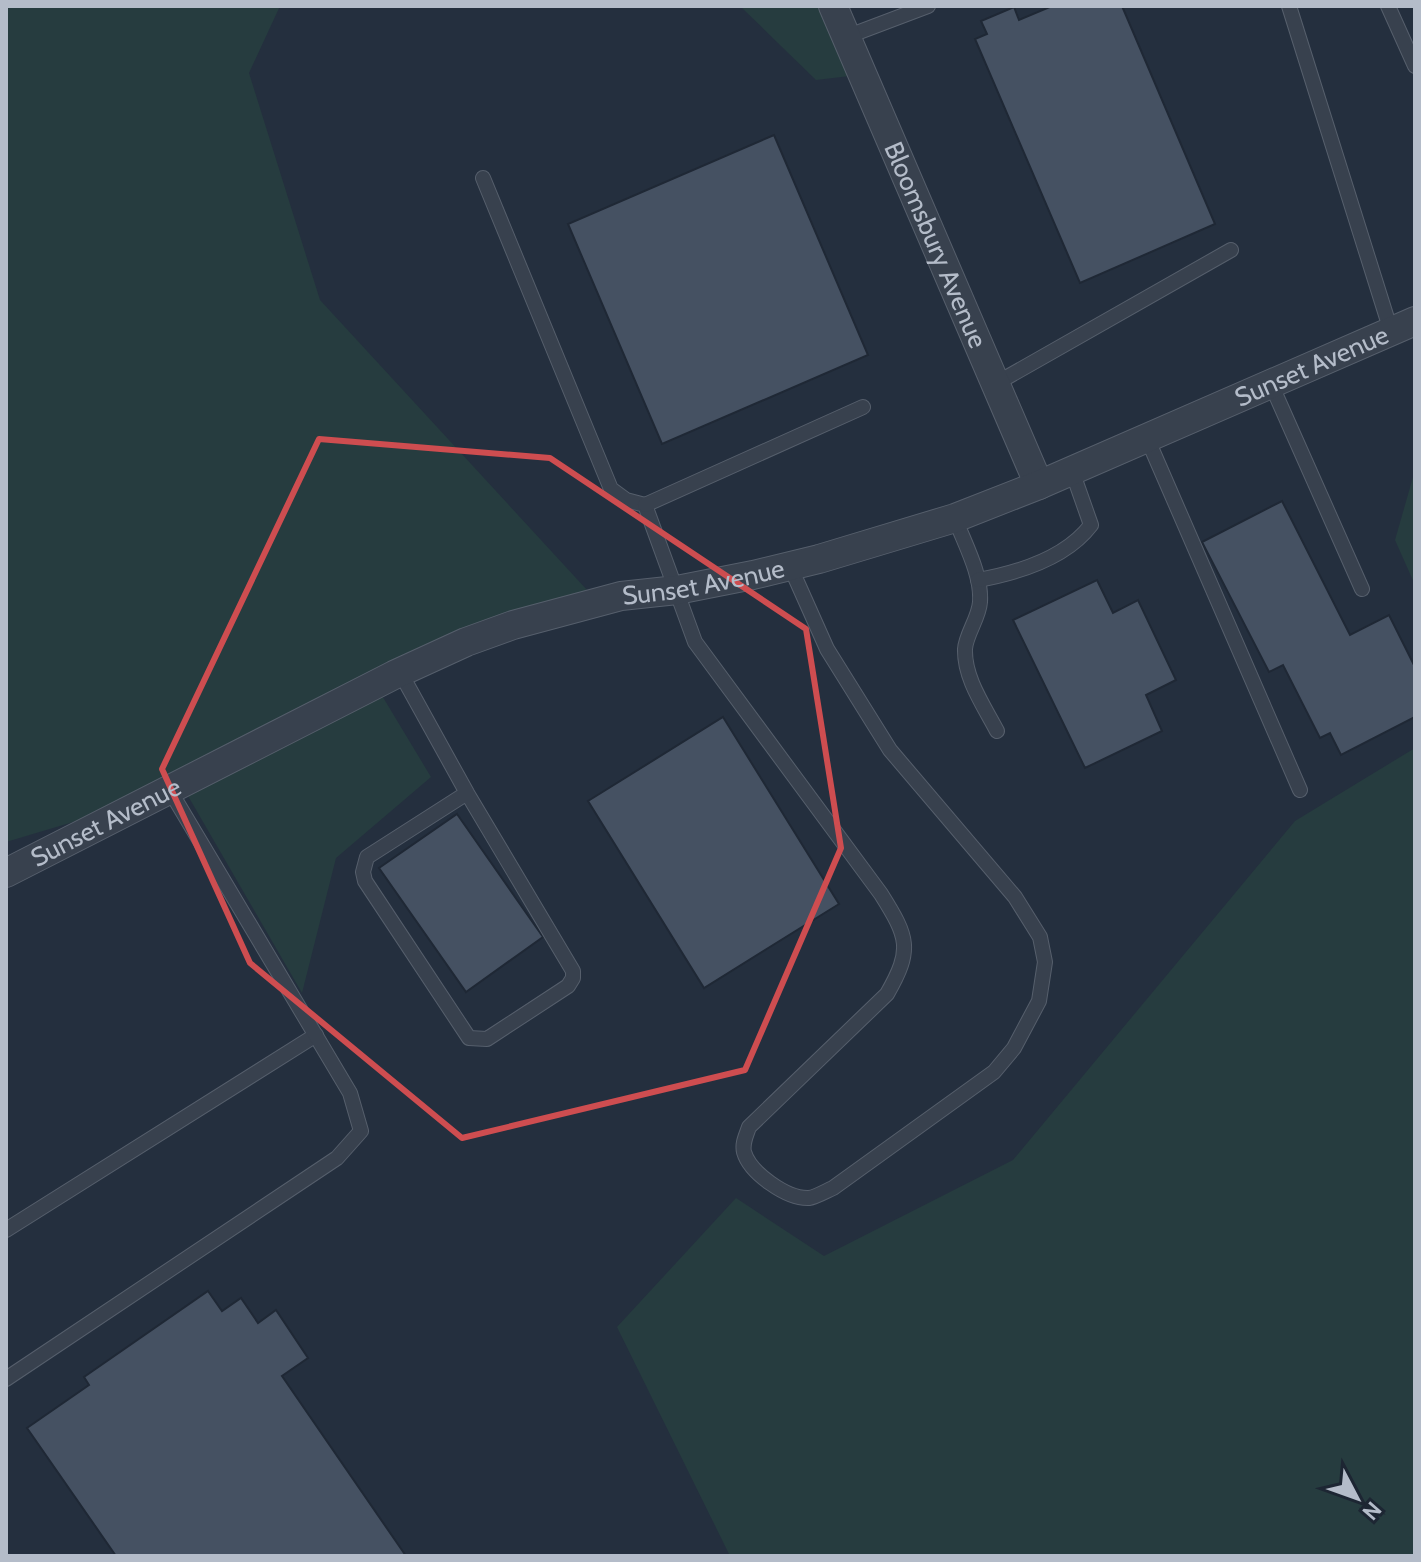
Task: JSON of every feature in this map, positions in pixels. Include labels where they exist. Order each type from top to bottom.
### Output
[{"type":"street","name":"Bloomsbury Avenue","points":[[833,6],[1039,485]]},
{"type":"street","name":"Sunset Avenue","points":[[6,873],[400,672],[466,642],[513,625],[621,596],[677,590],[790,566],[955,518],[1072,471],[1403,326]]},
{"type":"lane","points":[[846,37],[928,6]]},
{"type":"lane","points":[[1289,6],[1403,326]]},
{"type":"lane","points":[[1388,6],[1415,66]]},
{"type":"lane","points":[[483,178],[611,489],[626,500],[645,505],[863,407]]},
{"type":"lane","points":[[995,384],[1231,250]]},
{"type":"lane","points":[[1271,384],[1362,589]]},
{"type":"lane","points":[[1147,438],[1300,790]]},
{"type":"lane","points":[[978,580],[1010,574],[1080,539],[1091,525],[1072,471]]},
{"type":"lane","points":[[645,505],[695,642],[881,894],[901,926],[905,945],[902,968],[887,994],[749,1127],[743,1143],[745,1155],[757,1172],[781,1190],[809,1198],[833,1188],[994,1072],[1014,1048],[1039,1001],[1045,962],[1040,937],[1015,897],[890,750],[827,649],[790,566]]},
{"type":"lane","points":[[955,518],[978,580],[980,602],[965,648],[970,678],[997,731]]},
{"type":"lane","points":[[400,672],[467,793],[573,971],[568,986],[487,1039],[478,1040],[469,1038],[365,881],[363,872],[367,857],[467,793]]},
{"type":"lane","points":[[6,1379],[337,1158],[361,1131],[350,1093],[169,789]]},
{"type":"lane","points":[[6,1230],[316,1035]]},
{"type":"highlighted area","points":[[319,439],[550,458],[806,629],[841,848],[745,1070],[462,1138],[250,963],[162,769]]},
{"type":"green space","points":[[6,6],[280,6],[249,73],[320,300],[599,603],[375,684],[431,777],[336,858],[302,993],[184,789],[6,842]]},
{"type":"green space","points":[[740,6],[837,6],[867,74],[816,80]]},
{"type":"green space","points":[[1415,470],[1415,585],[1395,540]]},
{"type":"green space","points":[[1415,748],[1415,1556],[730,1556],[617,1327],[736,1198],[824,1256],[1013,1160],[1295,821]]},
{"type":"building","points":[[1052,6],[1122,6],[1215,224],[1080,283],[975,39],[987,34],[981,21],[1014,7],[1019,20]]},
{"type":"building","points":[[774,135],[868,355],[662,444],[568,224]]},
{"type":"building","points":[[1282,501],[1350,635],[1389,615],[1415,667],[1415,717],[1341,755],[1330,733],[1320,738],[1283,665],[1269,672],[1202,542]]},
{"type":"building","points":[[1097,580],[1113,613],[1138,600],[1176,680],[1146,695],[1162,731],[1085,768],[1013,620]]},
{"type":"building","points":[[723,717],[839,904],[704,988],[588,801]]},
{"type":"building","points":[[457,814],[543,937],[466,992],[379,868]]},
{"type":"building","points":[[208,1291],[222,1311],[241,1298],[258,1323],[276,1310],[308,1358],[282,1376],[406,1556],[116,1556],[27,1428],[89,1385],[84,1377]]}]
